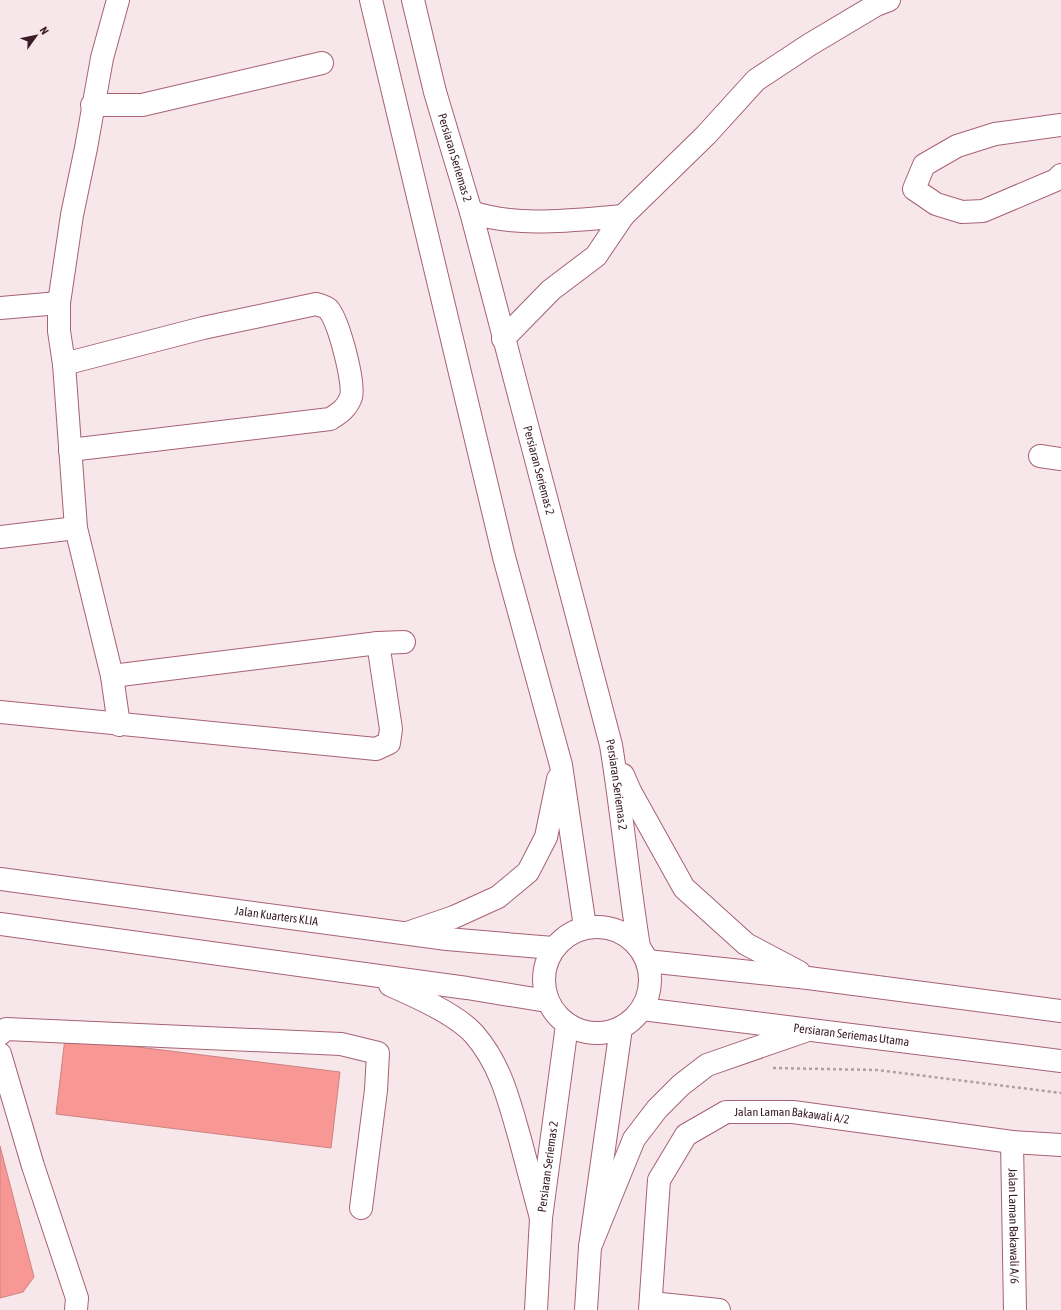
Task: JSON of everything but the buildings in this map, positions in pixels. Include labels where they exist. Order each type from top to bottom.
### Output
[{"type":"street","points":[[118,0],[102,58],[92,105],[86,148],[72,215],[59,303],[76,528],[112,676],[119,725]]},
{"type":"street","points":[[371,0],[502,549],[561,764],[585,927]]},
{"type":"street","name":"Persiaran Seriemas 2","points":[[413,0],[434,92],[471,212],[503,339],[611,745],[621,806],[626,867],[643,954]]},
{"type":"street","points":[[503,339],[551,290],[596,256],[623,216],[706,135],[756,80],[822,37],[876,5],[889,0]]},
{"type":"street","points":[[92,105],[142,105],[322,63]]},
{"type":"street","points":[[1061,125],[995,134],[957,146],[924,165],[914,189],[936,204],[962,212],[983,211],[1056,180],[1061,175]]},
{"type":"street","points":[[471,212],[489,218],[526,222],[623,216]]},
{"type":"street","points":[[0,308],[59,303]]},
{"type":"street","points":[[64,364],[203,328],[316,304],[329,309],[338,327],[351,380],[351,396],[344,410],[330,419],[70,450]]},
{"type":"street","points":[[1040,456],[1061,459]]},
{"type":"street","points":[[0,537],[76,528]]},
{"type":"street","points":[[112,676],[378,643],[404,642]]},
{"type":"street","points":[[0,712],[119,725],[376,749],[389,743],[391,729],[378,643]]},
{"type":"street","points":[[611,745],[630,791],[684,888],[746,944],[808,978]]},
{"type":"street","points":[[406,933],[454,916],[498,896],[528,872],[546,838],[561,764]]},
{"type":"street","name":"Jalan Kuarters KLIA","points":[[0,880],[447,939],[553,948]]},
{"type":"street","points":[[0,924],[364,974],[547,1001]]},
{"type":"street","points":[[600,926],[615,929],[628,936],[643,954],[650,977],[649,988],[642,1009],[633,1020],[621,1028],[607,1033],[593,1034],[580,1031],[567,1025],[555,1014],[547,1001],[543,983],[545,965],[553,948],[562,938],[585,927],[600,926]]},
{"type":"street","points":[[643,954],[808,978],[1061,1011]]},
{"type":"street","points":[[364,974],[417,997],[450,1016],[474,1033],[491,1057],[505,1085],[541,1218]]},
{"type":"street","name":"Persiaran Seriemas Utama","points":[[642,1009],[1061,1061]]},
{"type":"street","name":"Persiaran Seriemas 2","points":[[536,1310],[541,1218],[567,1025]]},
{"type":"street","points":[[586,1310],[590,1247],[621,1028]]},
{"type":"street","points":[[0,1034],[6,1029],[341,1044],[378,1053],[376,1090],[361,1208]]},
{"type":"street","points":[[590,1247],[634,1138],[657,1109],[681,1084],[707,1065],[808,1030]]},
{"type":"street","points":[[0,1054],[40,1186],[77,1298],[76,1310]]},
{"type":"street","name":"Jalan Laman Bakawali A/2","points":[[650,1306],[659,1180],[686,1136],[726,1112],[794,1112],[1012,1142],[1061,1145]]},
{"type":"street","name":"Jalan Laman Bakawali A/6","points":[[1012,1142],[1015,1310]]},
{"type":"street","points":[[650,1306],[719,1310]]}]
